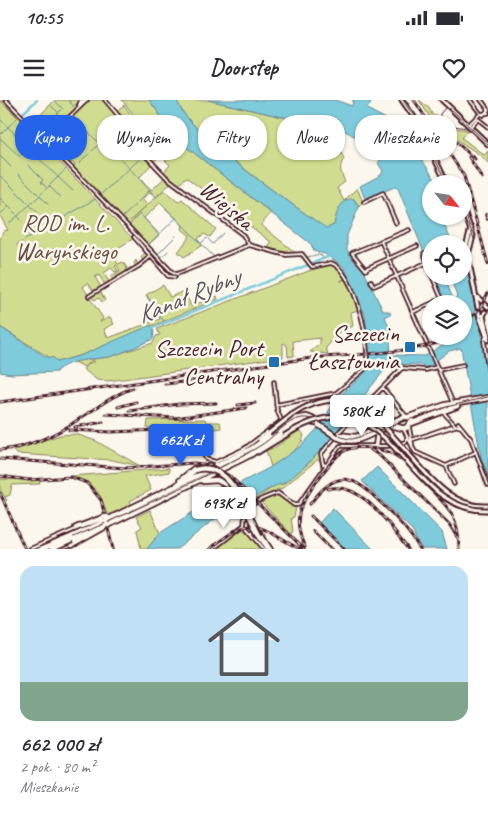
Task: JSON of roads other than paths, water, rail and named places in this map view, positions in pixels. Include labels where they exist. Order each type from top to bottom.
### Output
[{"type":"main road","points":[[402,100],[418,123],[442,175]]},
{"type":"main road","points":[[441,100],[488,144]]},
{"type":"main road","points":[[469,225],[473,236],[472,240]]},
{"type":"main road","points":[[468,235],[470,228]]},
{"type":"main road","points":[[472,276],[483,330],[487,335]]},
{"type":"main road","points":[[475,292],[485,307],[484,317],[487,342]]},
{"type":"main road","points":[[478,307],[485,307]]},
{"type":"main road","points":[[479,312],[485,307]]},
{"type":"main road","points":[[337,436],[354,437],[399,420],[448,405],[488,398]]},
{"type":"main road","points":[[239,455],[298,411],[314,403],[334,400],[353,403],[376,417],[446,493],[466,504],[488,508]]},
{"type":"main road","points":[[42,549],[70,539],[164,494],[260,444],[285,425],[305,421],[319,424],[337,436],[352,441],[377,435],[394,426],[400,428],[469,402]]},
{"type":"main road","points":[[170,496],[250,455],[306,422],[320,418],[340,416],[357,421],[386,440],[446,498],[465,507],[488,508]]},
{"type":"main road","points":[[408,417],[411,424]]},
{"type":"main road","points":[[399,420],[400,428]]},
{"type":"main road","points":[[283,434],[285,425]]},
{"type":"main road","points":[[376,446],[377,435]]},
{"type":"main road","points":[[196,477],[213,465],[226,461]]},
{"type":"main road","points":[[164,494],[195,470],[205,468],[220,474],[229,481],[260,537],[270,549]]},
{"type":"main road","points":[[52,549],[107,522],[205,481],[215,480],[228,485],[237,494]]},
{"type":"main road","points":[[145,503],[156,495]]},
{"type":"main road","points":[[76,528],[107,522]]},
{"type":"street","points":[[6,100],[20,115]]},
{"type":"street","points":[[70,115],[84,100]]},
{"type":"street","points":[[79,104],[84,100]]},
{"type":"street","name":"Wiejska","points":[[105,100],[147,149],[145,155],[164,174],[242,233],[249,245]]},
{"type":"street","points":[[471,100],[481,114]]},
{"type":"street","points":[[469,126],[481,114],[488,111],[481,100]]},
{"type":"street","points":[[469,126],[478,119],[488,128]]},
{"type":"street","points":[[63,160],[134,236],[175,274],[249,245],[286,255],[304,256],[310,266],[333,263],[346,273],[360,310],[367,365],[360,375],[336,393],[276,405]]},
{"type":"street","points":[[364,202],[383,193],[396,222]]},
{"type":"street","points":[[409,230],[352,252],[365,269],[417,246]]},
{"type":"street","points":[[134,236],[168,276],[175,277]]},
{"type":"street","points":[[382,241],[450,398],[455,404]]},
{"type":"street","points":[[89,296],[139,266],[150,257]]},
{"type":"street","points":[[371,280],[374,286],[422,265]]},
{"type":"street","points":[[413,312],[422,308]]},
{"type":"street","points":[[487,342],[488,368]]},
{"type":"street","points":[[326,465],[322,461],[321,453],[365,403],[383,388],[402,367],[428,370],[463,364]]},
{"type":"street","points":[[274,382],[276,405],[285,425]]},
{"type":"street","points":[[383,388],[408,417]]},
{"type":"street","points":[[448,405],[450,398]]},
{"type":"street","points":[[399,420],[401,410]]},
{"type":"street","points":[[437,413],[445,413],[448,419],[463,428],[471,439],[488,485]]},
{"type":"street","points":[[156,495],[175,484],[193,468],[213,465],[244,449],[277,424],[285,425]]},
{"type":"street","points":[[411,424],[408,430],[415,452]]},
{"type":"street","points":[[411,440],[456,424]]},
{"type":"street","points":[[400,428],[415,452],[446,466],[454,484]]},
{"type":"street","points":[[213,549],[244,524],[246,510],[277,493],[296,506],[342,446],[391,446],[406,442],[408,438]]},
{"type":"street","points":[[200,445],[206,459],[213,465]]},
{"type":"street","points":[[446,466],[476,452]]},
{"type":"street","points":[[244,524],[264,549]]},
{"type":"street","points":[[61,549],[70,539],[76,528]]},
{"type":"street","points":[[251,533],[260,532],[270,549]]},
{"type":"street","points":[[30,549],[70,539]]},
{"type":"water","points":[[149,100],[177,100],[185,115],[160,115]]},
{"type":"water","points":[[208,100],[335,100],[352,106],[353,100],[372,100],[367,109],[379,115],[355,115],[355,137],[345,131],[345,115],[277,116]]},
{"type":"water","points":[[188,118],[198,129],[198,156],[188,148]]},
{"type":"water","points":[[203,160],[232,160],[326,228],[334,225],[342,203],[349,199],[354,199],[359,207],[347,235],[347,250],[354,261],[363,269],[383,311],[389,311],[391,314],[385,317],[389,327],[391,355],[425,356],[443,345],[472,345],[472,295],[456,295],[453,285],[471,285],[481,332],[488,385],[488,476],[481,457],[461,348],[449,351],[427,368],[422,365],[390,364],[328,442],[301,470],[284,483],[270,488],[238,507],[236,506],[212,521],[177,549],[147,549],[160,533],[228,490],[223,482],[226,480],[232,487],[269,468],[301,446],[317,429],[338,397],[363,375],[370,362],[365,315],[344,267],[325,254],[314,251],[311,244]]},
{"type":"water","points":[[422,160],[432,175],[422,175],[422,225],[444,225],[449,235],[422,235],[422,247],[397,186],[365,199],[360,186],[381,175],[383,171],[378,163],[380,161]]},
{"type":"water","points":[[438,285],[448,285],[451,295],[442,295]]},
{"type":"water","points":[[151,325],[154,332],[153,339],[113,356],[73,363],[60,368],[56,372],[11,374],[0,372],[0,327],[46,357],[54,358],[57,362],[82,355]]},
{"type":"water","points":[[377,467],[442,532],[447,549],[421,549],[412,530],[362,481]]},
{"type":"water","points":[[333,508],[373,549],[345,549],[319,523]]},
{"type":"waterway","points":[[4,100],[134,236]]},
{"type":"waterway","points":[[22,114],[37,100]]},
{"type":"waterway","points":[[68,100],[76,109]]},
{"type":"waterway","points":[[82,107],[89,100]]},
{"type":"waterway","points":[[56,102],[63,109]]},
{"type":"waterway","points":[[51,106],[58,112]]},
{"type":"waterway","points":[[74,115],[81,108]]},
{"type":"waterway","points":[[56,115],[61,110]]},
{"type":"waterway","points":[[0,119],[7,126]]},
{"type":"waterway","points":[[4,131],[12,123]]},
{"type":"waterway","points":[[8,127],[15,134]]},
{"type":"waterway","points":[[87,131],[97,141]]},
{"type":"waterway","points":[[0,135],[3,132]]},
{"type":"waterway","points":[[0,138],[15,152]]},
{"type":"waterway","points":[[92,151],[97,146]]},
{"type":"waterway","points":[[0,156],[11,167]]},
{"type":"waterway","points":[[40,160],[57,176]]},
{"type":"waterway","points":[[122,160],[155,196]]},
{"type":"waterway","points":[[99,196],[139,160]]},
{"type":"waterway","points":[[79,164],[82,161]]},
{"type":"waterway","points":[[28,165],[43,180],[41,182],[46,187]]},
{"type":"waterway","points":[[63,172],[66,169]]},
{"type":"waterway","points":[[54,181],[62,173]]},
{"type":"waterway","points":[[18,174],[38,194]]},
{"type":"waterway","points":[[0,176],[4,179]]},
{"type":"waterway","points":[[58,177],[73,191]]},
{"type":"waterway","points":[[5,180],[28,203]]},
{"type":"waterway","points":[[45,190],[53,182]]},
{"type":"waterway","points":[[49,186],[60,197]]},
{"type":"waterway","points":[[123,217],[150,190]]},
{"type":"waterway","points":[[35,200],[43,192]]},
{"type":"waterway","points":[[39,195],[48,204]]},
{"type":"waterway","points":[[0,198],[16,214]]},
{"type":"waterway","points":[[58,221],[95,199]]},
{"type":"waterway","points":[[24,210],[34,201]]},
{"type":"waterway","points":[[160,202],[214,257],[219,255]]},
{"type":"waterway","points":[[30,205],[37,212]]},
{"type":"waterway","points":[[5,210],[8,207]]},
{"type":"waterway","points":[[0,214],[4,211]]},
{"type":"waterway","points":[[12,221],[23,211]]},
{"type":"waterway","points":[[130,224],[140,214],[159,234]]},
{"type":"waterway","points":[[18,216],[22,221]]},
{"type":"waterway","points":[[148,245],[176,218]]},
{"type":"waterway","points":[[25,240],[56,222]]},
{"type":"waterway","points":[[201,243],[207,238],[213,244],[223,233]]},
{"type":"waterway","points":[[157,255],[176,236]]},
{"type":"waterway","points":[[137,239],[174,276],[251,247],[279,255],[303,257]]},
{"type":"waterway","points":[[17,245],[22,242]]},
{"type":"waterway","points":[[161,258],[168,251]]},
{"type":"waterway","points":[[307,257],[316,255]]},
{"type":"waterway","name":"Kanał Rybny","points":[[317,255],[321,255],[324,259]]},
{"type":"waterway","name":"Kanał Rybny","points":[[150,329],[330,256]]},
{"type":"waterway","points":[[147,296],[165,323]]},
{"type":"tram line","points":[[403,100],[418,123],[443,175]]},
{"type":"tram line","points":[[467,128],[447,125],[440,119],[440,114],[445,108],[451,109],[488,144]]},
{"type":"tram line","points":[[469,225],[474,239]]},
{"type":"tram line","points":[[46,549],[206,475],[263,444],[290,422],[309,418],[339,436],[353,439],[446,407],[488,397]]},
{"type":"railway","points":[[414,100],[464,176],[488,264]]},
{"type":"railway","points":[[457,143],[475,159]]},
{"type":"railway","points":[[469,157],[482,178]]},
{"type":"railway","points":[[472,316],[480,308],[488,293]]},
{"type":"railway","points":[[0,402],[312,358],[406,350],[429,345]]},
{"type":"railway","points":[[165,384],[200,380]]},
{"type":"railway","points":[[0,450],[21,447],[51,435],[111,398],[133,388]]},
{"type":"railway","points":[[118,407],[136,402]]},
{"type":"railway","points":[[129,411],[179,404],[216,403]]},
{"type":"railway","points":[[238,405],[255,403]]},
{"type":"railway","points":[[106,414],[175,418],[246,408]]},
{"type":"railway","points":[[75,427],[103,422]]},
{"type":"railway","points":[[69,430],[111,432],[186,429]]},
{"type":"railway","points":[[305,547],[300,536],[298,523],[301,507],[306,498],[326,468],[340,454],[351,448],[361,447],[373,448],[394,454],[410,467],[452,514],[457,528],[459,549]]},
{"type":"railway","points":[[371,450],[380,456],[449,524],[457,537]]},
{"type":"railway","points":[[0,459],[125,468],[194,463],[211,465],[231,477],[304,549]]},
{"type":"railway","points":[[0,476],[29,480],[71,477],[87,483],[101,500],[113,549]]},
{"type":"railway","points":[[310,504],[329,484],[345,479],[354,482],[372,494],[393,514],[420,549]]},
{"type":"railway","points":[[328,489],[338,488],[358,495],[376,509],[397,534]]},
{"type":"railway","points":[[0,493],[25,549]]},
{"type":"railway","points":[[311,516],[344,549]]},
{"type":"railway","points":[[210,549],[225,537],[247,526],[264,529],[300,549]]},
{"type":"railway","points":[[393,530],[408,549]]},
{"type":"railway","points":[[313,531],[331,549]]},
{"type":"place","name":"Szczecin Łasztownia","points":[[410,347]]},
{"type":"place","name":"Szczecin Port Centralny","points":[[274,362]]},
{"type":"park label","name":"ROD im. L. Waryńskiego","points":[[66,237]]}]
